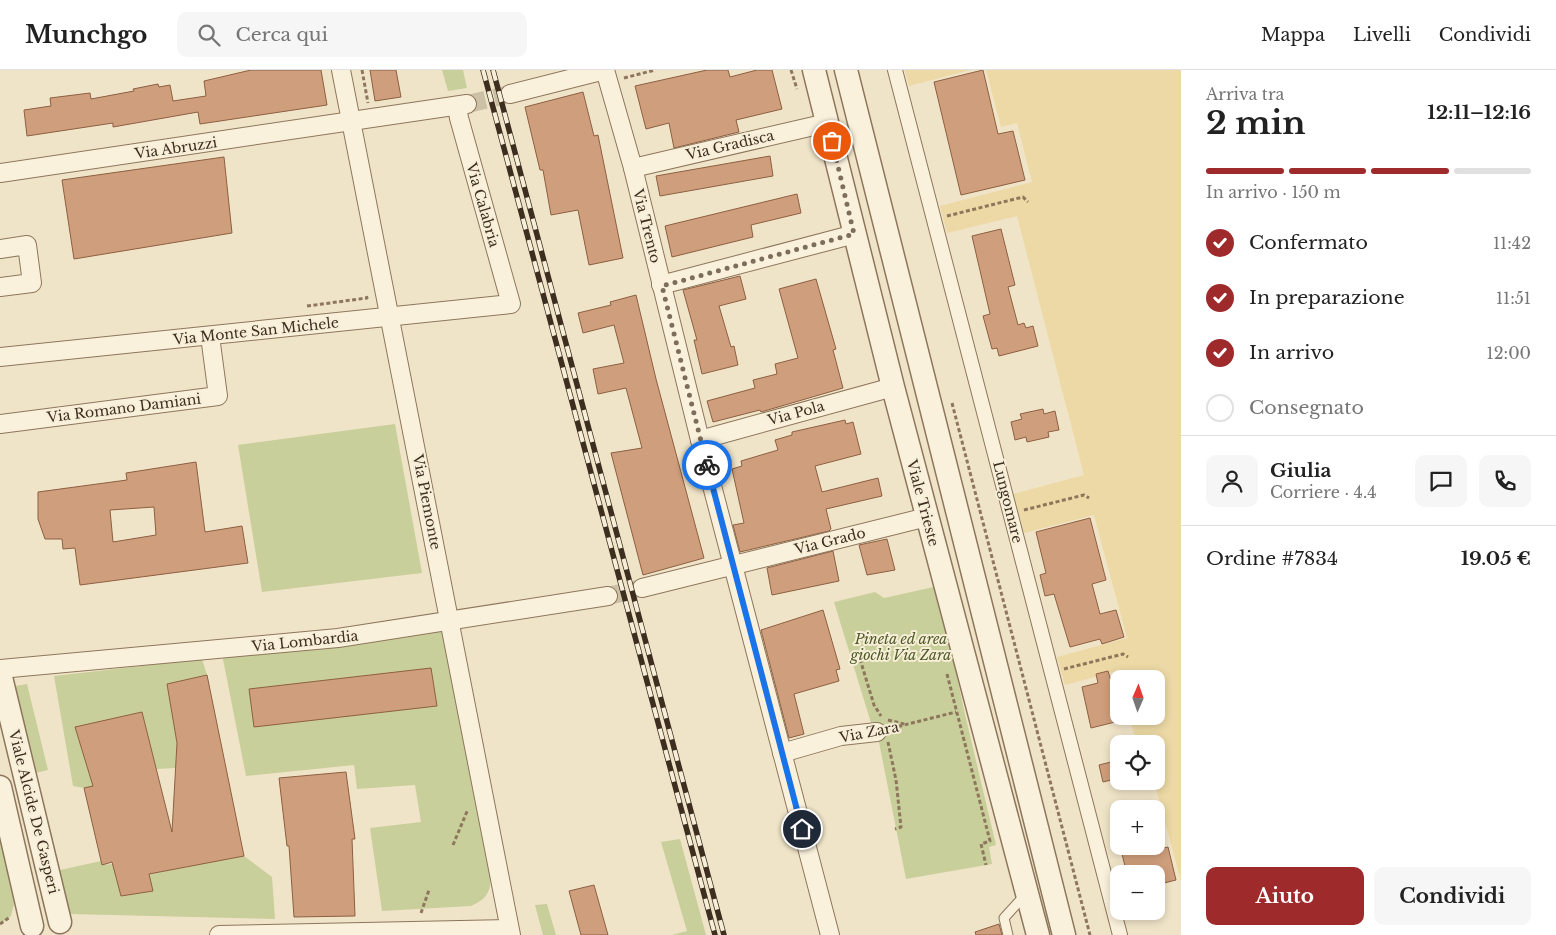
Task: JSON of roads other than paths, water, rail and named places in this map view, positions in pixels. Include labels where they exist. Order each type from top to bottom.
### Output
[{"type":"street","name":"Via Piemonte","points":[[341,70],[392,318],[510,932]]},
{"type":"street","points":[[510,94],[605,70]]},
{"type":"street","name":"Via Trento","points":[[605,70],[633,168],[700,440],[830,935]]},
{"type":"street","name":"Viale Trieste","points":[[814,70],[926,517],[965,710],[1027,893],[1038,935]]},
{"type":"street","points":[[846,70],[1064,935]]},
{"type":"street","name":"Lungomare","points":[[895,70],[1120,935]]},
{"type":"street","name":"Via Abruzzi","points":[[0,173],[352,123],[463,105]]},
{"type":"street","name":"Via Calabria","points":[[463,105],[458,118],[511,304]]},
{"type":"street","name":"Via Gradisca","points":[[633,168],[827,123]]},
{"type":"street","points":[[662,286],[854,234]]},
{"type":"street","points":[[0,248],[27,245],[32,283],[0,287]]},
{"type":"street","name":"Via Monte San Michele","points":[[0,357],[392,318],[511,304]]},
{"type":"street","name":"Via Romano Damiani","points":[[0,424],[218,396],[210,336]]},
{"type":"street","name":"Via Pola","points":[[700,440],[892,387]]},
{"type":"street","name":"Via Grado","points":[[734,565],[926,517]]},
{"type":"street","points":[[642,588],[734,565]]},
{"type":"street","name":"Via Lombardia","points":[[0,671],[338,638],[608,596]]},
{"type":"street","name":"Viale Alcide De Gasperi","points":[[0,671],[64,929]]},
{"type":"street","name":"Via Zara","points":[[782,753],[847,735],[881,731]]},
{"type":"street","name":"Viale Alcide De Gasperi","points":[[0,788],[30,930]]},
{"type":"street","points":[[30,930],[44,919],[64,929]]},
{"type":"street","points":[[219,935],[510,932]]},
{"type":"lane","points":[[1008,935],[1004,918],[1027,893]]},
{"type":"tunnel","points":[[468,104],[510,94]]},
{"type":"tunnel","points":[[608,596],[642,588]]},
{"type":"railway","points":[[483,70],[715,935]]},
{"type":"railway","points":[[493,70],[724,935]]},
{"type":"park label","name":"Pineta ed area giochi Via Zara","points":[[901,648]]}]
